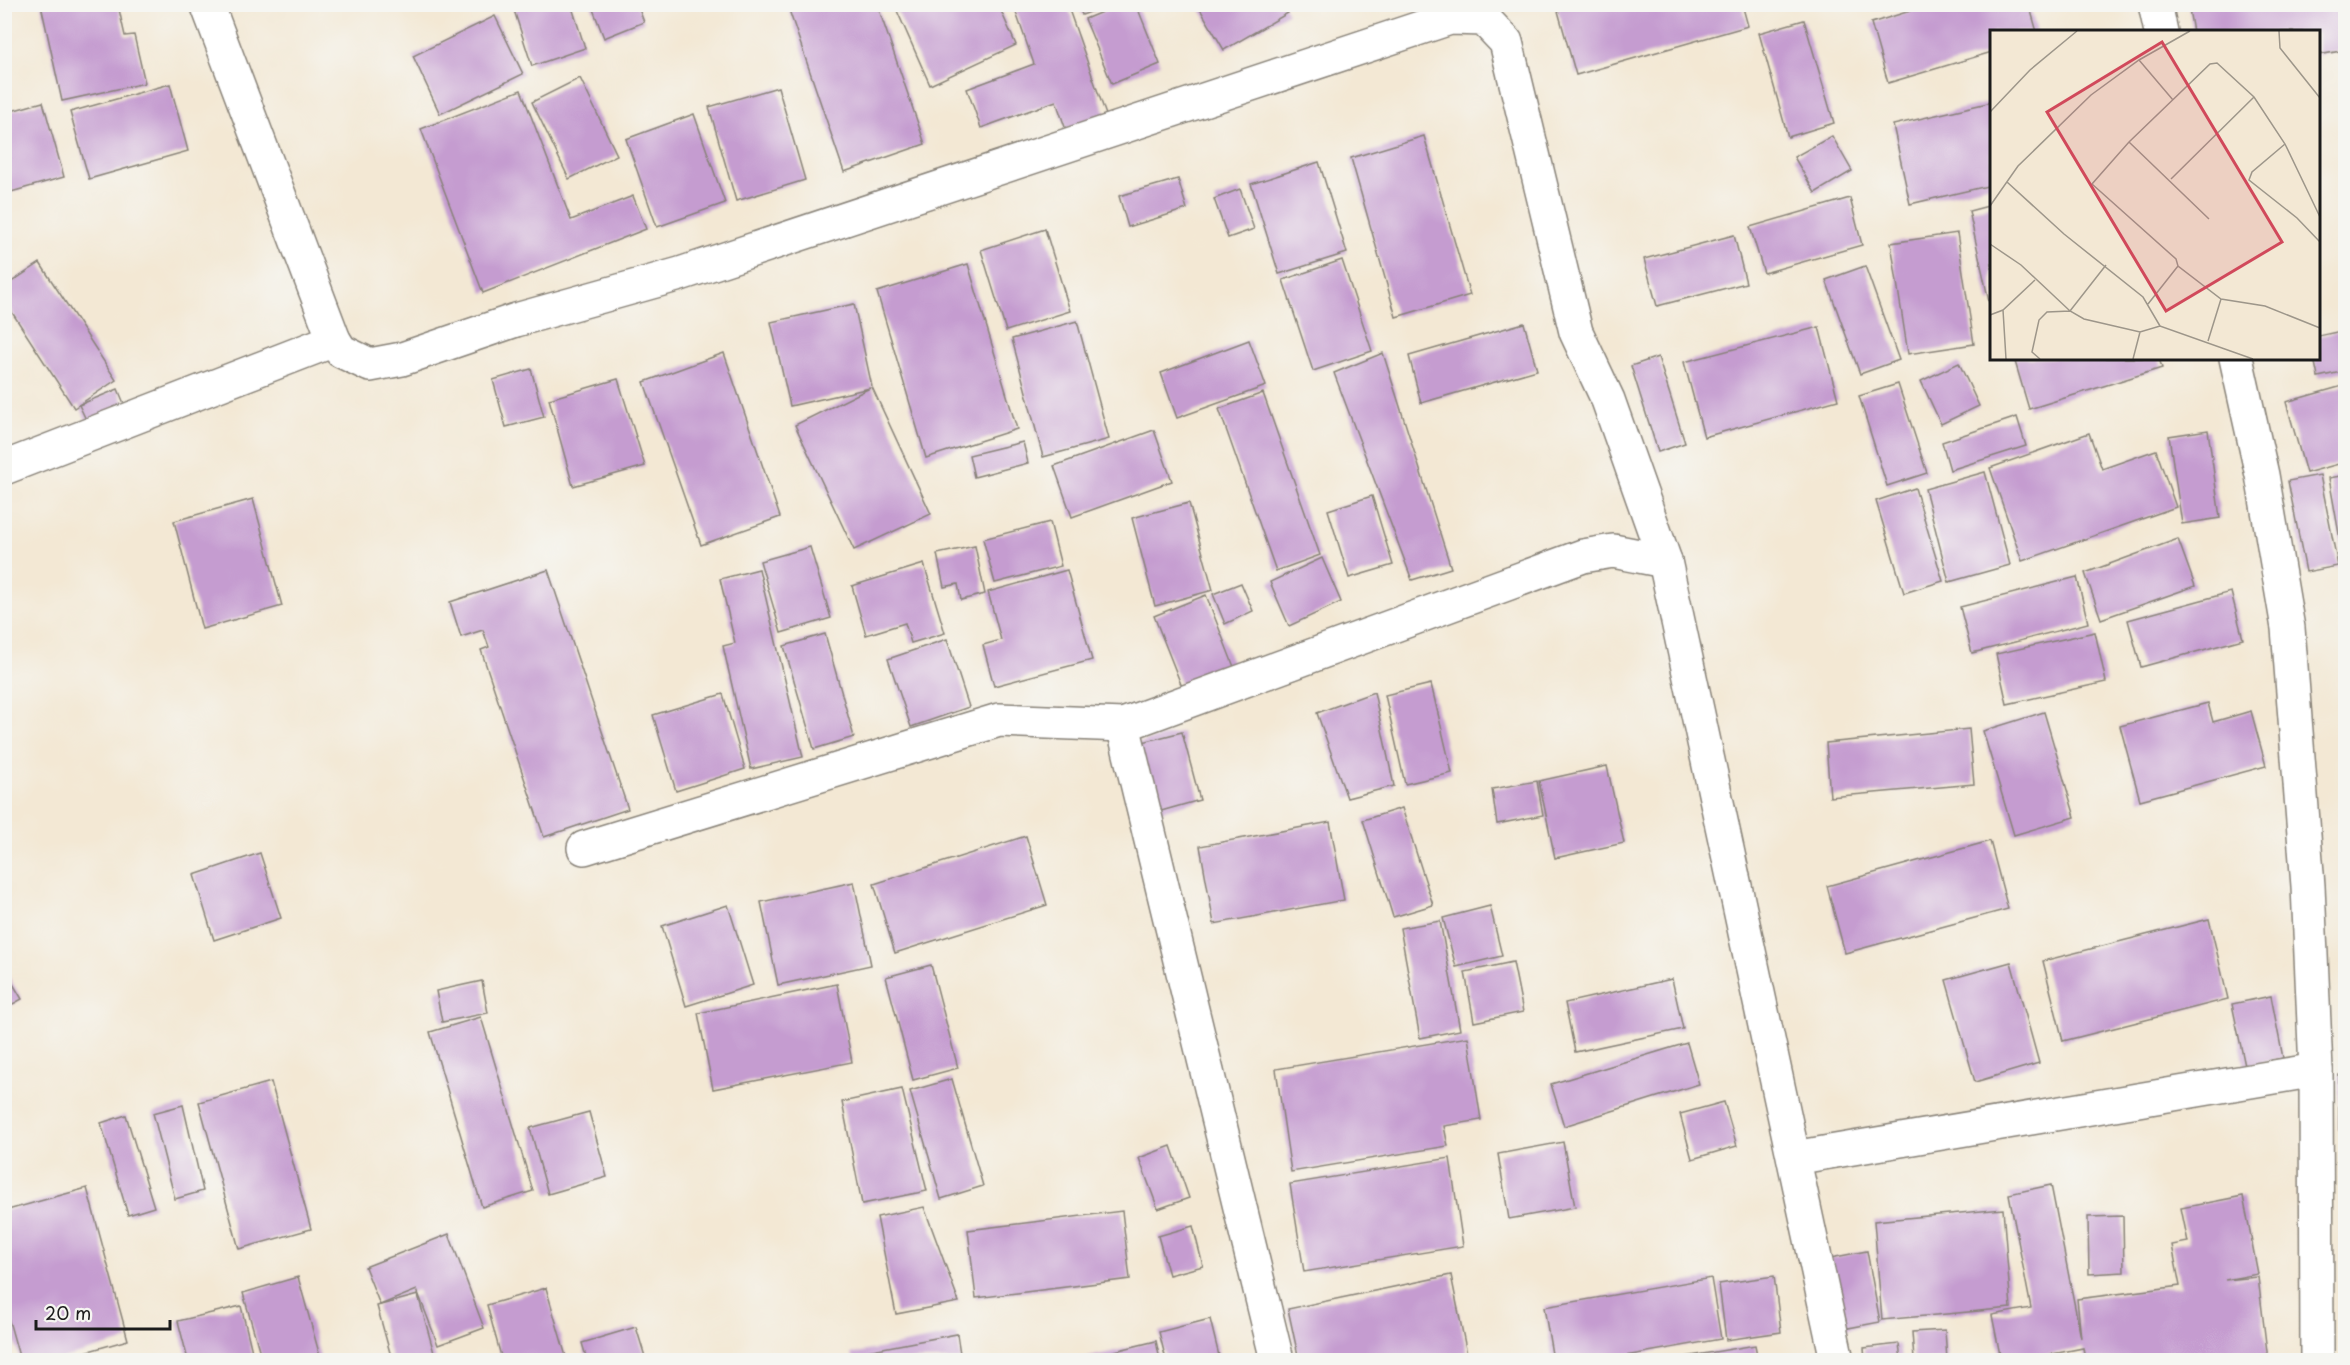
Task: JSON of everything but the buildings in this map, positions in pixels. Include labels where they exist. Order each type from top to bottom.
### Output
[{"type":"street","points":[[207,4],[334,340],[341,351],[370,365],[402,359],[516,320],[680,274],[1450,18],[1484,19],[1506,42],[1576,333],[1608,400],[1665,561],[1838,1360]]},
{"type":"street","points":[[2155,4],[2161,30]]},
{"type":"street","points":[[4,468],[334,340]]},
{"type":"street","points":[[2236,360],[2262,475],[2288,628],[2308,886],[2316,1070],[2317,1360]]},
{"type":"street","points":[[584,848],[999,720],[1123,725],[1583,556],[1613,551],[1665,561]]},
{"type":"street","points":[[1123,725],[1277,1360]]},
{"type":"street","points":[[1794,1158],[2316,1070]]}]
